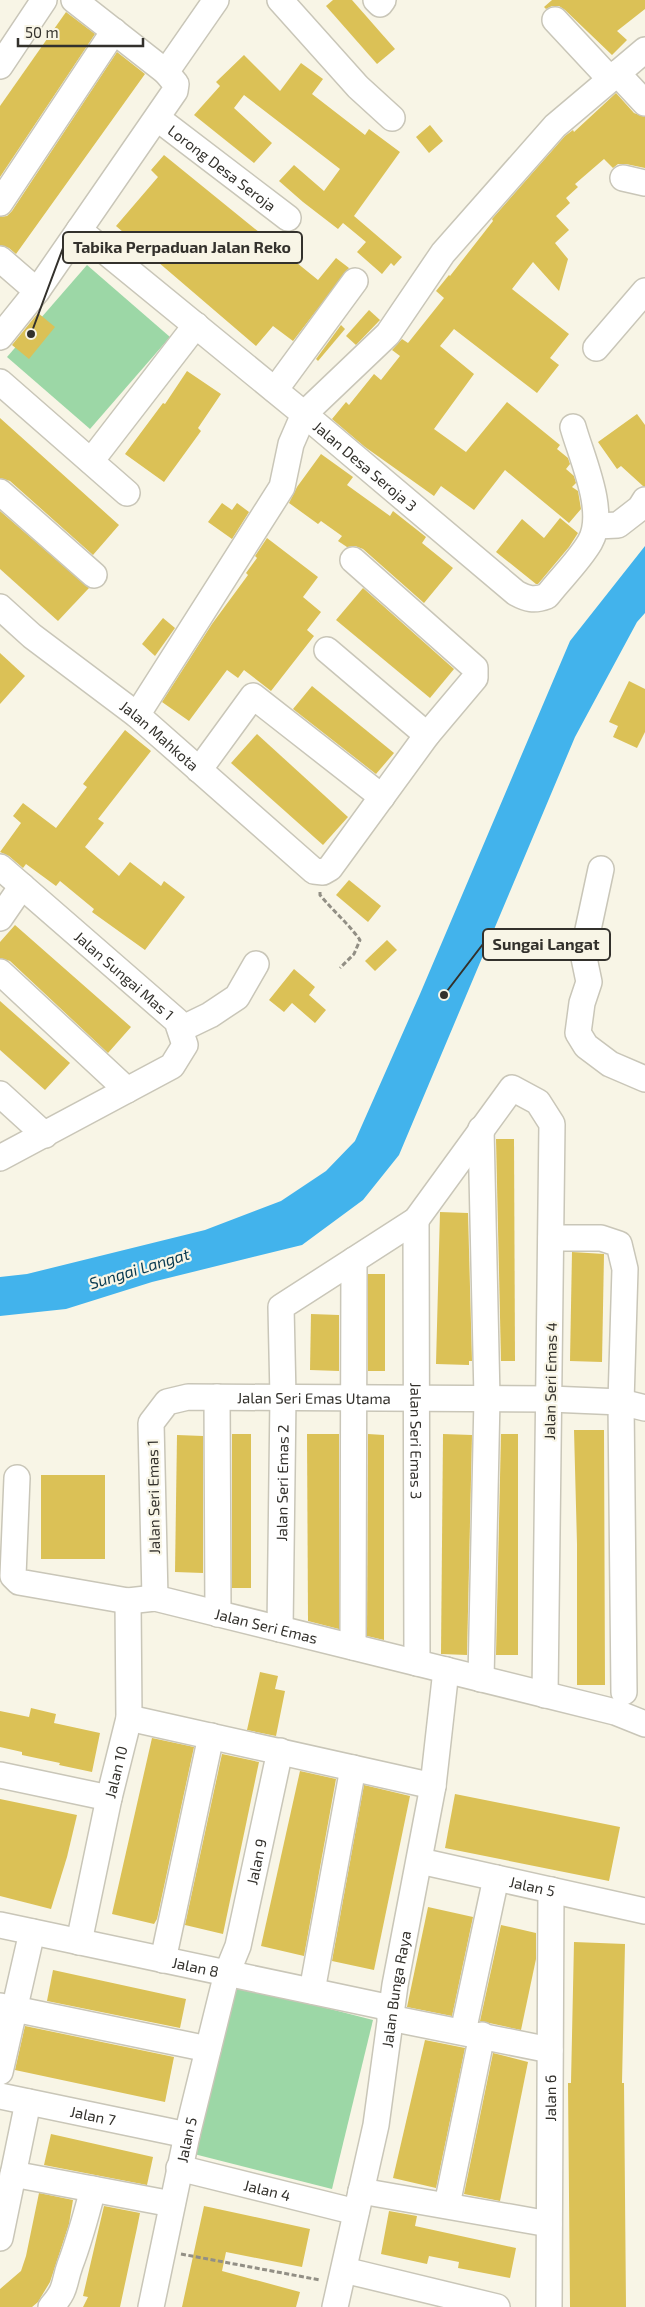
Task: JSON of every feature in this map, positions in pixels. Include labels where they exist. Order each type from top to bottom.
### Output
[{"type":"street","points":[[0,66],[44,0]]},
{"type":"street","points":[[0,337],[37,291],[171,98],[176,84],[166,72],[74,0]]},
{"type":"street","points":[[166,72],[216,0]]},
{"type":"street","points":[[280,0],[358,87],[392,118]]},
{"type":"street","points":[[376,0],[380,4],[384,0]]},
{"type":"street","points":[[555,20],[645,103]]},
{"type":"street","points":[[0,204],[114,31]]},
{"type":"street","points":[[138,715],[282,487],[291,444],[304,414],[388,334],[443,253],[555,126],[645,50]]},
{"type":"street","name":"Lorong Desa Seroja","points":[[157,118],[288,218]]},
{"type":"street","name":"Jalan Desa Seroja 3","points":[[79,230],[304,414],[516,593],[527,599],[538,600],[547,596],[590,543],[597,526]]},
{"type":"street","points":[[0,259],[37,291]]},
{"type":"street","points":[[275,390],[355,281]]},
{"type":"street","points":[[596,348],[645,291]]},
{"type":"street","points":[[91,461],[196,326]]},
{"type":"street","points":[[0,382],[127,493]]},
{"type":"street","points":[[573,427],[596,504],[597,526],[618,525],[640,508],[645,500]]},
{"type":"street","points":[[0,492],[94,575]]},
{"type":"street","points":[[318,872],[330,868],[427,734],[475,678],[475,668],[353,560]]},
{"type":"street","name":"Jalan Mahkota","points":[[0,607],[32,636],[138,715],[318,872]]},
{"type":"street","points":[[327,650],[427,734]]},
{"type":"street","points":[[199,770],[253,696],[382,797]]},
{"type":"street","name":"Jalan Sungai Mas 1","points":[[0,867],[177,1020],[185,1045],[172,1066],[0,1158]]},
{"type":"street","points":[[601,869],[583,953],[589,982],[582,1003],[578,1033],[586,1046],[610,1064],[645,1078]]},
{"type":"street","points":[[0,918],[22,886]]},
{"type":"street","points":[[181,1029],[210,1015],[237,997],[256,964]]},
{"type":"street","points":[[0,972],[127,1090]]},
{"type":"street","name":"Jalan Seri Emas 4","points":[[481,1129],[512,1088],[538,1102],[552,1124],[545,1695]]},
{"type":"street","points":[[0,1094],[45,1135]]},
{"type":"street","points":[[353,1647],[354,1260],[416,1220],[481,1129]]},
{"type":"street","points":[[481,1129],[487,1398],[481,1679]]},
{"type":"street","name":"Jalan Seri Emas 3","points":[[416,1220],[417,1663]]},
{"type":"street","points":[[551,1238],[601,1238],[619,1244],[625,1269],[621,1402],[620,1702]]},
{"type":"street","name":"Jalan Seri Emas 2","points":[[280,1629],[283,1397],[281,1307],[354,1260]]},
{"type":"street","name":"Jalan Seri Emas Utama","points":[[167,1402],[188,1397],[417,1397],[621,1402],[645,1408]]},
{"type":"street","points":[[217,1397],[218,1614]]},
{"type":"street","name":"Jalan Seri Emas 1","points":[[155,1598],[151,1423],[167,1402]]},
{"type":"street","name":"Jalan Seri Emas","points":[[17,1478],[8,1502],[13,1576],[19,1582],[128,1601],[155,1598],[545,1695],[620,1702],[645,1724]]},
{"type":"street","name":"Jalan 10","points":[[79,1942],[109,1798],[130,1718],[128,1601]]},
{"type":"street","name":"Jalan Bunga Raya","points":[[340,2287],[376,2125],[391,2013],[433,1786],[446,1670]]},
{"type":"street","points":[[130,1718],[433,1786]]},
{"type":"street","points":[[163,1960],[211,1736]]},
{"type":"street","name":"Jalan 9","points":[[227,1973],[238,1946],[280,1751]]},
{"type":"street","points":[[312,1991],[353,1768]]},
{"type":"street","points":[[0,1775],[109,1798]]},
{"type":"street","name":"Jalan 5","points":[[420,1861],[645,1911]]},
{"type":"street","points":[[447,2205],[496,1878]]},
{"type":"street","name":"Jalan 6","points":[[549,2307],[551,1890]]},
{"type":"street","name":"Jalan 8","points":[[0,1925],[312,1991],[473,2034],[550,2050]]},
{"type":"street","points":[[0,2072],[7,2007],[32,1932]]},
{"type":"street","name":"Jalan 5","points":[[151,2307],[179,2168],[227,1973]]},
{"type":"street","points":[[7,2007],[208,2049]]},
{"type":"street","name":"Jalan 7","points":[[0,2096],[187,2135]]},
{"type":"street","points":[[0,2238],[28,2102]]},
{"type":"street","name":"Jalan 4","points":[[179,2168],[359,2201],[447,2205],[549,2224]]},
{"type":"street","points":[[13,2174],[172,2204]]},
{"type":"street","points":[[51,2307],[62,2294],[80,2241],[93,2189]]},
{"type":"street","points":[[340,2287],[497,2307]]},
{"type":"path","points":[[318,872],[320,895],[331,908],[349,923],[360,940],[354,954],[340,968]]},
{"type":"path","points":[[162,2250],[340,2287]]},
{"type":"green space","points":[[87,265],[170,337],[90,429],[7,357]]},
{"type":"green space","points":[[237,1985],[373,2020],[332,2189],[194,2154]]},
{"type":"water","points":[[645,546],[645,613],[637,622],[575,737],[399,1155],[363,1200],[302,1245],[152,1282],[66,1309],[0,1316],[0,1277],[27,1274],[205,1230],[281,1201],[326,1171],[355,1141],[420,994],[570,641]]},
{"type":"building","points":[[333,0],[352,0],[395,49],[377,64],[326,6]]},
{"type":"building","points":[[552,0],[645,0],[645,9],[617,31],[627,40],[612,55],[565,10],[559,6],[552,6],[546,9],[544,7]]},
{"type":"building","points":[[66,12],[95,34],[0,177],[0,106]]},
{"type":"building","points":[[117,52],[145,74],[16,254],[9,248],[0,245],[0,217],[7,216],[12,211]]},
{"type":"building","points":[[244,55],[280,91],[301,63],[323,79],[312,94],[365,135],[369,129],[400,152],[354,216],[402,257],[394,266],[391,263],[382,274],[357,252],[366,242],[343,223],[338,229],[279,181],[294,165],[324,191],[340,169],[244,95],[234,108],[272,143],[254,163],[194,115],[220,86],[216,82]]},
{"type":"building","points":[[616,93],[634,113],[645,117],[645,168],[618,164],[613,168],[604,159],[575,184],[578,187],[566,198],[570,203],[556,216],[569,230],[555,243],[568,259],[559,291],[533,262],[512,289],[569,334],[550,358],[559,365],[537,393],[454,329],[440,346],[474,374],[434,429],[466,452],[507,402],[560,445],[557,449],[568,458],[570,464],[566,469],[574,476],[576,483],[572,487],[578,491],[581,509],[569,523],[505,470],[474,510],[441,486],[434,496],[365,447],[332,419],[346,402],[349,405],[374,374],[381,380],[400,356],[392,350],[402,339],[408,343],[444,298],[436,291],[493,221],[492,219],[565,136],[573,130],[574,132]]},
{"type":"building","points":[[430,125],[443,141],[429,153],[416,137]]},
{"type":"building","points":[[164,155],[318,280],[336,258],[349,268],[293,341],[273,326],[256,346],[116,226],[158,177],[151,170]]},
{"type":"building","points":[[369,310],[380,320],[356,345],[346,336]]},
{"type":"building","points":[[38,313],[55,327],[29,359],[12,345]]},
{"type":"building","points":[[341,325],[345,329],[318,361],[316,359]]},
{"type":"building","points":[[187,371],[221,394],[198,428],[201,431],[164,482],[125,454],[163,403],[165,404]]},
{"type":"building","points":[[637,414],[645,425],[645,486],[621,466],[617,469],[598,442]]},
{"type":"building","points":[[0,418],[119,525],[93,555],[10,481],[0,478]]},
{"type":"building","points":[[321,454],[353,477],[347,485],[390,516],[393,511],[426,537],[422,543],[453,568],[424,603],[363,549],[355,546],[347,547],[338,541],[342,536],[321,521],[318,524],[289,503],[297,487]]},
{"type":"building","points":[[222,503],[232,510],[237,503],[249,512],[232,539],[208,522]]},
{"type":"building","points":[[0,511],[89,588],[58,621],[0,569]]},
{"type":"building","points":[[560,518],[578,533],[569,547],[538,584],[496,552],[522,519],[544,538]]},
{"type":"building","points":[[267,538],[318,577],[303,597],[321,612],[307,630],[314,636],[271,691],[244,670],[238,678],[227,670],[189,721],[162,702],[212,624],[248,575],[246,573],[257,558],[255,556]]},
{"type":"building","points":[[363,588],[454,669],[430,698],[336,620]]},
{"type":"building","points":[[163,618],[175,628],[155,656],[142,644]]},
{"type":"building","points":[[0,653],[25,676],[0,704]]},
{"type":"building","points":[[629,681],[645,689],[645,732],[637,748],[613,737],[618,726],[609,722]]},
{"type":"building","points":[[312,686],[394,753],[376,774],[293,709]]},
{"type":"building","points":[[125,730],[151,751],[98,819],[104,823],[85,847],[119,876],[130,862],[161,886],[164,881],[185,897],[145,950],[92,912],[94,909],[60,881],[56,886],[26,864],[23,868],[9,856],[0,852],[21,823],[13,816],[23,803],[56,828],[87,787],[83,784]]},
{"type":"building","points":[[257,734],[348,817],[323,845],[231,763]]},
{"type":"building","points":[[349,880],[381,906],[368,922],[336,895]]},
{"type":"building","points":[[15,925],[131,1027],[108,1053],[10,961],[0,958],[0,942]]},
{"type":"building","points":[[387,940],[397,950],[375,971],[365,961]]},
{"type":"building","points":[[294,969],[315,987],[309,995],[326,1010],[315,1023],[292,1003],[284,1012],[269,1000]]},
{"type":"building","points":[[0,1001],[70,1063],[45,1090],[0,1050]]},
{"type":"building","points":[[496,1139],[514,1139],[515,1361],[501,1361]]},
{"type":"building","points":[[440,1212],[468,1213],[472,1361],[469,1361],[469,1365],[436,1364]]},
{"type":"building","points":[[572,1252],[604,1254],[602,1362],[570,1361]]},
{"type":"building","points":[[368,1274],[385,1274],[385,1371],[368,1371]]},
{"type":"building","points":[[311,1314],[339,1315],[339,1371],[310,1370]]},
{"type":"building","points":[[574,1430],[604,1430],[605,1685],[577,1685],[577,1544]]},
{"type":"building","points":[[232,1434],[251,1434],[251,1588],[232,1588]]},
{"type":"building","points":[[307,1434],[339,1434],[339,1629],[308,1621]]},
{"type":"building","points":[[368,1434],[384,1435],[384,1640],[367,1636]]},
{"type":"building","points":[[443,1434],[472,1435],[467,1655],[441,1654]]},
{"type":"building","points":[[501,1434],[518,1434],[518,1655],[496,1655]]},
{"type":"building","points":[[177,1435],[203,1436],[203,1573],[175,1572]]},
{"type":"building","points":[[41,1475],[105,1475],[105,1559],[41,1559]]},
{"type":"building","points":[[260,1672],[278,1676],[275,1689],[285,1691],[276,1736],[247,1730]]},
{"type":"building","points":[[31,1708],[56,1714],[54,1723],[100,1733],[92,1772],[22,1755],[22,1752],[0,1747],[0,1711],[29,1717]]},
{"type":"building","points":[[152,1738],[194,1747],[157,1919],[154,1924],[112,1914]]},
{"type":"building","points":[[222,1754],[259,1762],[223,1934],[185,1925]]},
{"type":"building","points":[[300,1771],[336,1779],[304,1956],[261,1946]]},
{"type":"building","points":[[364,1785],[410,1796],[374,1970],[332,1961]]},
{"type":"building","points":[[455,1794],[620,1827],[609,1881],[445,1848]]},
{"type":"building","points":[[0,1799],[77,1815],[67,1857],[51,1909],[0,1896]]},
{"type":"building","points":[[428,1907],[473,1917],[452,2016],[407,2007]]},
{"type":"building","points":[[501,1925],[536,1933],[536,1959],[521,2030],[480,2021]]},
{"type":"building","points":[[574,1942],[625,1944],[622,2083],[624,2083],[626,2307],[570,2307],[568,2083],[571,2083]]},
{"type":"building","points":[[53,1970],[186,1999],[180,2028],[47,2001]]},
{"type":"building","points":[[25,2026],[174,2057],[165,2102],[15,2070]]},
{"type":"building","points":[[425,2040],[465,2048],[436,2188],[393,2178]]},
{"type":"building","points":[[493,2053],[528,2062],[500,2201],[464,2194]]},
{"type":"building","points":[[51,2134],[153,2157],[147,2185],[44,2165]]},
{"type":"building","points":[[39,2193],[73,2200],[69,2224],[50,2282],[38,2302],[32,2307],[0,2307],[0,2289],[21,2271]]},
{"type":"building","points":[[104,2206],[140,2213],[137,2228],[120,2307],[83,2307],[88,2297],[83,2296]]},
{"type":"building","points":[[204,2206],[310,2229],[302,2267],[226,2252],[222,2271],[300,2292],[296,2307],[182,2307]]},
{"type":"building","points":[[389,2211],[417,2216],[415,2226],[516,2248],[510,2278],[458,2268],[459,2262],[429,2256],[427,2264],[381,2254]]},
{"type":"place","name":"Tabika Perpaduan Jalan Reko","points":[[31,334]]},
{"type":"place","name":"Sungai Langat","points":[[444,995]]}]
